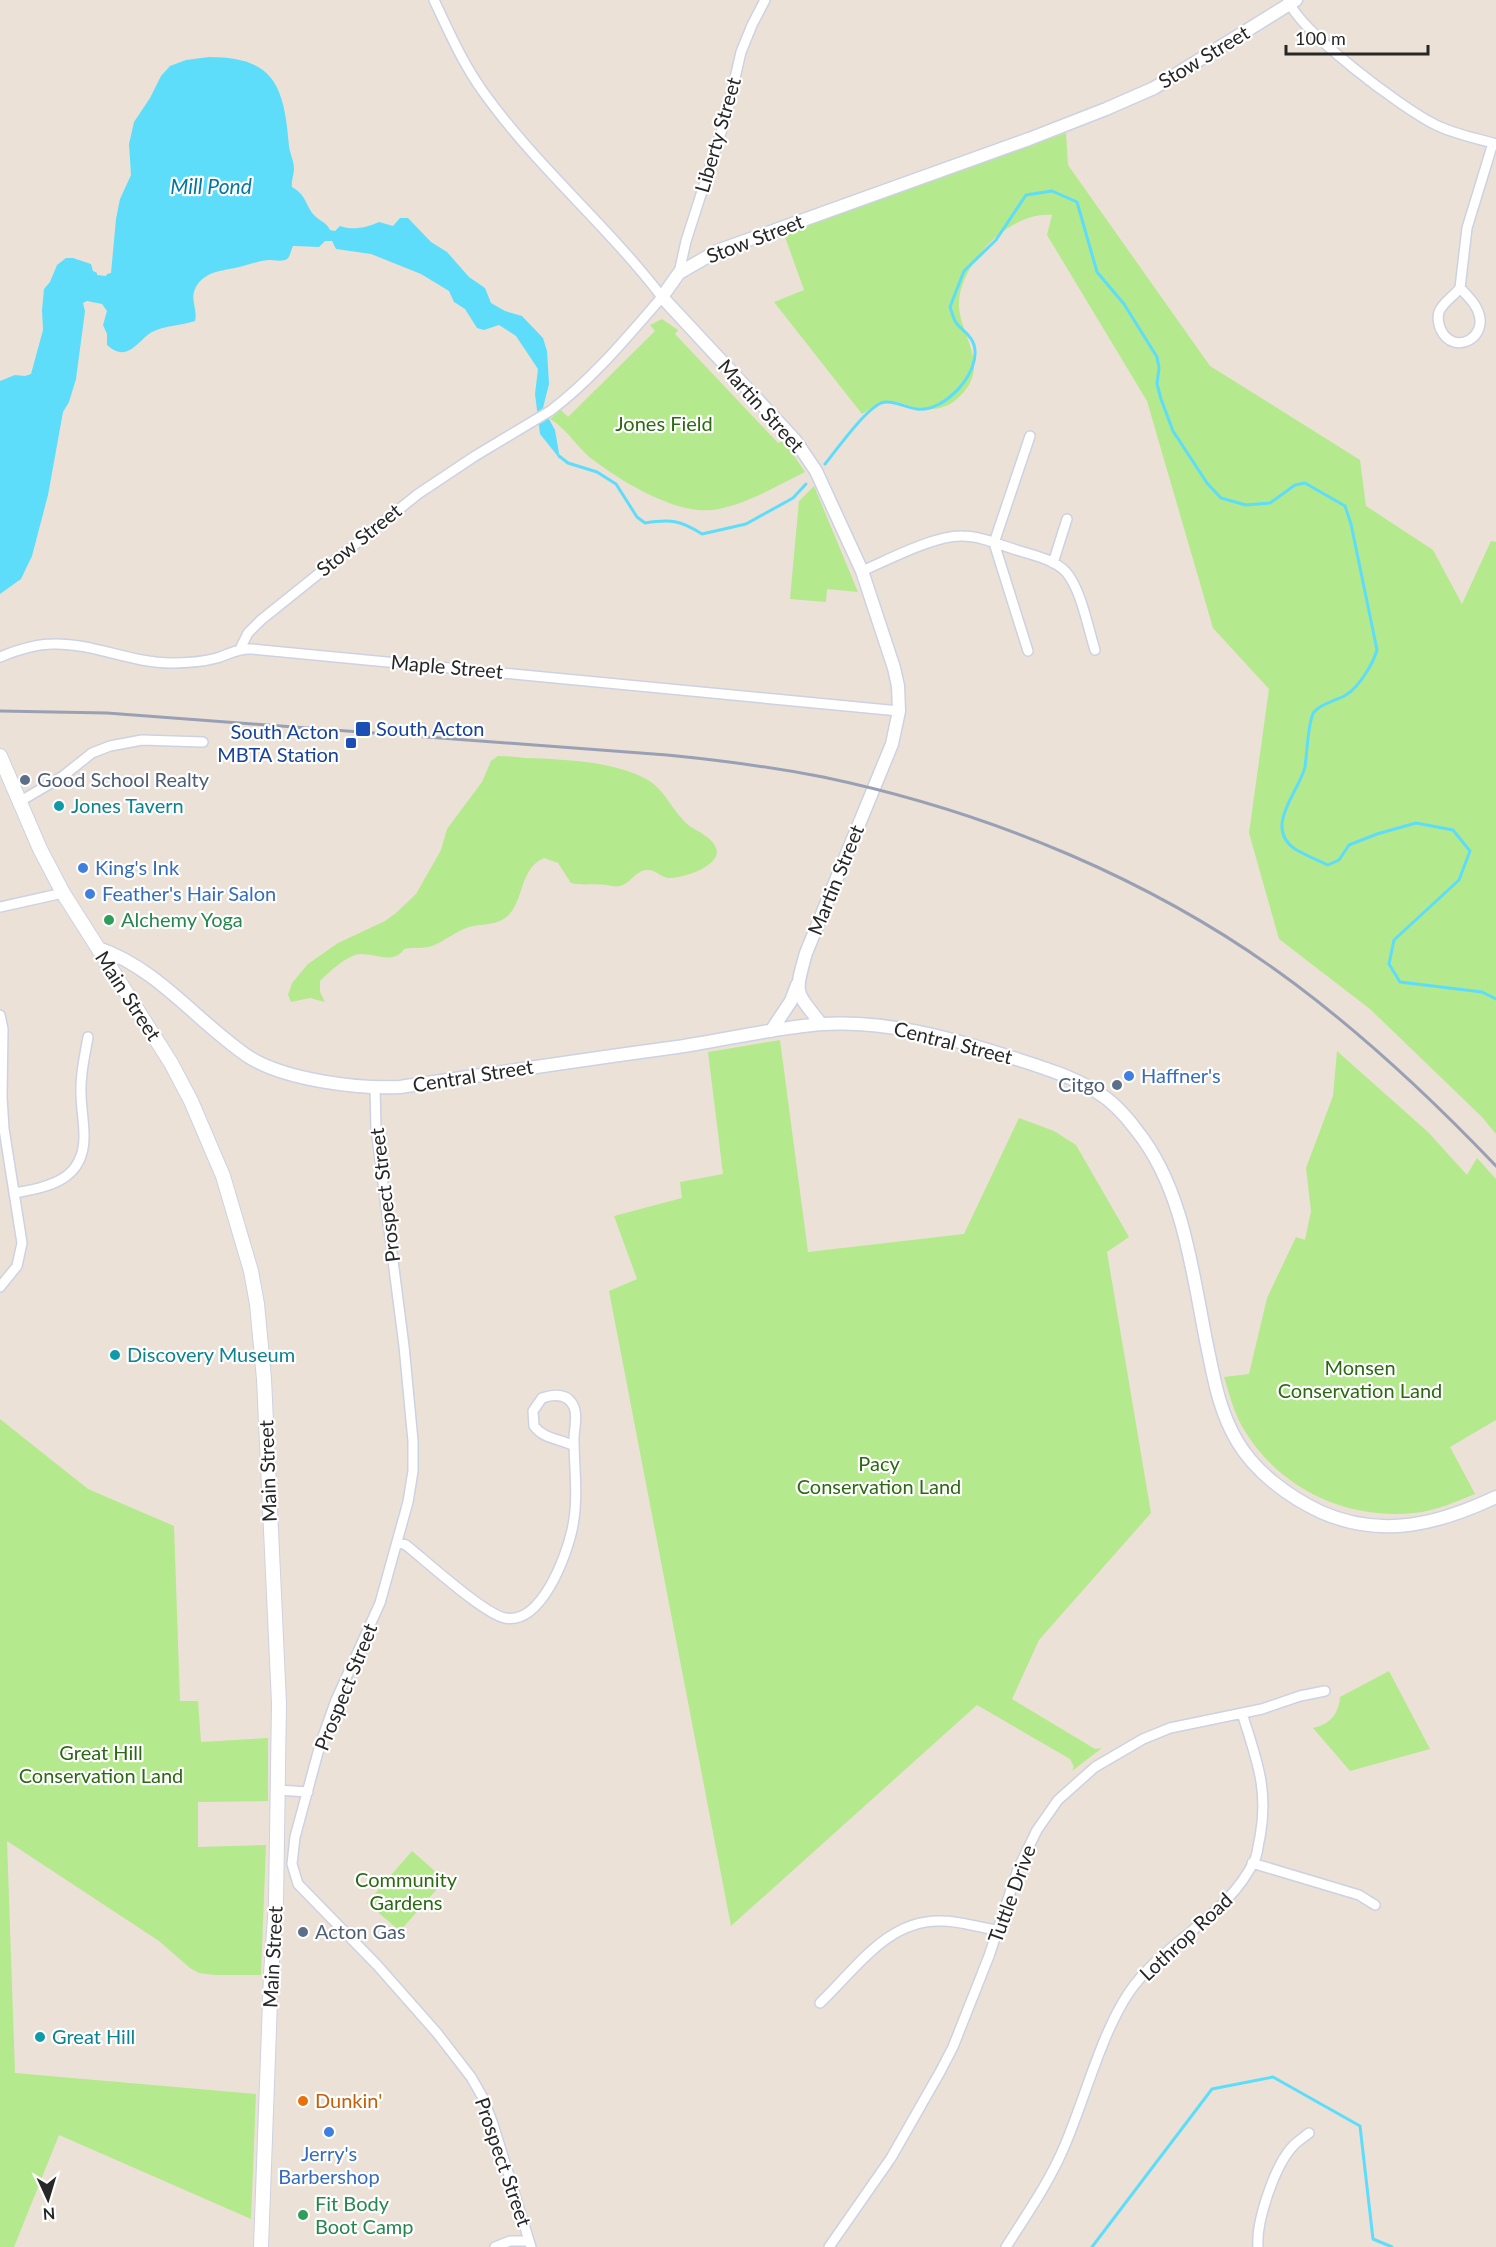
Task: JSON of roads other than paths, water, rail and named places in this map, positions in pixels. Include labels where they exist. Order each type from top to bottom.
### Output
[{"type":"main road","name":"Main Street","points":[[2,765],[40,849],[63,893],[171,1063],[191,1101],[223,1176],[251,1271],[257,1304],[264,1379],[278,1665],[279,1790],[261,2247]]},
{"type":"street","name":"Martin Street","points":[[434,0],[467,68],[491,102],[543,166],[795,440],[816,471],[862,571],[894,668],[898,686],[899,711],[890,750],[806,953],[791,1000],[771,1031]]},
{"type":"street","name":"Liberty Street","points":[[679,273],[686,241],[724,125],[741,52],[765,0]]},
{"type":"street","name":"Stow Street","points":[[240,648],[248,633],[261,620],[384,519],[443,477],[550,411],[586,379],[662,297],[679,273],[702,258],[724,248],[1029,139],[1154,88],[1291,2]]},
{"type":"street","points":[[1291,2],[1324,43],[1397,100],[1437,126],[1494,143],[1467,228],[1460,288],[1439,312],[1439,327],[1448,341],[1456,343],[1468,341],[1476,336],[1480,329],[1477,309],[1460,288]]},
{"type":"street","points":[[1028,651],[994,543],[1030,436]]},
{"type":"street","points":[[1053,563],[1067,519]]},
{"type":"street","points":[[862,571],[950,537],[974,537],[1053,563],[1066,572],[1074,584],[1095,650]]},
{"type":"street","name":"Maple Street","points":[[0,657],[31,646],[58,644],[156,662],[181,663],[208,660],[232,653],[240,648],[899,711]]},
{"type":"street","points":[[20,802],[67,773],[92,753],[110,746],[142,740],[203,742]]},
{"type":"street","points":[[0,907],[63,893]]},
{"type":"street","name":"Central Street","points":[[98,948],[124,959],[154,980],[259,1063],[314,1079],[350,1086],[400,1087],[821,1024],[896,1027],[967,1043],[1079,1081],[1102,1095],[1122,1112],[1141,1135],[1161,1167],[1180,1214],[1213,1377],[1227,1423],[1239,1445],[1253,1462],[1289,1494],[1316,1509],[1343,1520],[1379,1526],[1400,1527],[1441,1520],[1496,1497]]},
{"type":"street","points":[[797,984],[800,999],[821,1024]]},
{"type":"street","points":[[0,1014],[3,1029],[4,1129],[22,1237],[21,1254],[14,1271],[0,1287]]},
{"type":"street","points":[[14,1194],[58,1182],[73,1170],[80,1157],[84,1133],[81,1087],[88,1037]]},
{"type":"street","name":"Prospect Street","points":[[375,1088],[376,1129],[413,1442],[413,1471],[398,1542],[380,1603],[336,1700],[320,1745],[294,1844],[292,1864],[298,1884],[351,1937],[437,2033],[471,2077],[483,2098],[493,2124],[530,2244]]},
{"type":"street","points":[[398,1542],[405,1545],[488,1611],[506,1618],[520,1617],[536,1606],[549,1591],[572,1530],[576,1487],[574,1446],[576,1415],[573,1405],[567,1398],[559,1395],[542,1398],[533,1411],[534,1426],[547,1438],[564,1441],[574,1446]]},
{"type":"street","name":"Tuttle Drive","points":[[830,2247],[875,2183],[940,2072],[970,2005],[1028,1846],[1046,1817],[1074,1784],[1095,1767],[1143,1739],[1170,1728],[1262,1709],[1300,1696],[1325,1691]]},
{"type":"street","name":"Lothrop Road","points":[[1006,2247],[1056,2167],[1114,2019],[1127,1996],[1151,1965],[1224,1905],[1239,1887],[1256,1858],[1264,1811],[1258,1762],[1242,1713]]},
{"type":"street","points":[[279,1790],[308,1792]]},
{"type":"street","points":[[1252,1863],[1359,1895],[1375,1905]]},
{"type":"street","points":[[277,1881],[297,1879]]},
{"type":"street","points":[[820,2003],[880,1941],[912,1925],[943,1921],[998,1930]]},
{"type":"street","points":[[1258,2247],[1261,2216],[1272,2186],[1293,2146],[1309,2133]]},
{"type":"street","points":[[495,2247],[510,2241],[530,2244]]},
{"type":"water","name":"Mill Pond","points":[[209,57],[249,62],[262,69],[272,79],[284,107],[294,166],[292,187],[301,194],[312,213],[330,230],[335,231],[340,226],[360,228],[379,222],[393,226],[400,218],[408,218],[431,242],[447,252],[469,277],[485,288],[491,303],[505,311],[522,316],[543,338],[547,351],[549,384],[543,408],[555,430],[560,459],[540,434],[535,394],[538,369],[516,336],[499,325],[484,330],[477,328],[465,309],[454,302],[449,291],[421,274],[371,254],[336,249],[332,241],[325,241],[319,247],[293,246],[289,257],[285,260],[268,260],[218,271],[207,276],[198,283],[195,289],[195,321],[152,332],[127,351],[114,350],[107,345],[107,334],[103,325],[107,311],[102,304],[87,301],[83,303],[85,311],[76,379],[69,402],[63,412],[48,495],[32,556],[21,579],[0,594],[0,381],[15,375],[31,374],[43,330],[44,289],[50,282],[57,265],[66,258],[73,258],[91,264],[97,275],[106,276],[111,273],[120,199],[131,175],[129,144],[134,122],[161,76],[170,66],[186,60]]},
{"type":"waterway","points":[[825,464],[859,422],[881,403],[890,402],[917,409],[928,409],[949,398],[959,389],[967,378],[975,356],[973,342],[956,322],[950,307],[964,271],[996,240],[1026,195],[1052,191],[1077,202],[1097,272],[1124,304],[1157,357],[1159,368],[1157,384],[1173,431],[1207,483],[1221,498],[1246,505],[1270,503],[1295,485],[1305,483],[1345,506],[1351,524],[1377,650],[1369,668],[1356,687],[1346,695],[1321,706],[1312,716],[1305,767],[1283,820],[1282,830],[1286,840],[1295,849],[1328,865],[1339,860],[1349,845],[1416,823],[1453,830],[1470,851],[1459,880],[1394,940],[1389,964],[1400,982],[1482,992],[1496,999]]},
{"type":"waterway","points":[[559,456],[568,463],[597,472],[616,484],[637,517],[645,523],[675,522],[702,534],[746,524],[793,498],[806,484]]},
{"type":"waterway","points":[[1092,2247],[1212,2089],[1273,2077],[1360,2126],[1373,2239],[1392,2247]]},
{"type":"railway","points":[[0,711],[107,713],[667,755],[823,777],[948,810],[1010,831],[1129,882],[1187,913],[1242,947],[1295,984],[1374,1048],[1449,1118],[1496,1166]]},
{"type":"place","name":"South Acton","points":[[363,729]]},
{"type":"place","name":"South Acton MBTA Station","points":[[351,743]]},
{"type":"place","name":"Good School Realty","points":[[25,780]]},
{"type":"place","name":"Jones Tavern","points":[[59,806]]},
{"type":"place","name":"King's Ink","points":[[83,868]]},
{"type":"place","name":"Feather's Hair Salon","points":[[90,894]]},
{"type":"place","name":"Alchemy Yoga","points":[[109,920]]},
{"type":"place","name":"Haffner's","points":[[1129,1076]]},
{"type":"place","name":"Citgo","points":[[1117,1085]]},
{"type":"place","name":"Discovery Museum","points":[[115,1355]]},
{"type":"place","name":"Acton Gas","points":[[303,1932]]},
{"type":"place","name":"Great Hill","points":[[40,2037]]},
{"type":"place","name":"Dunkin'","points":[[303,2101]]},
{"type":"place","name":"Jerry's Barbershop","points":[[329,2132]]},
{"type":"place","name":"Fit Body Boot Camp","points":[[303,2215]]},
{"type":"park label","name":"Jones Field","points":[[664,424]]},
{"type":"park label","name":"Monsen Conservation Land","points":[[1360,1380]]},
{"type":"park label","name":"Pacy Conservation Land","points":[[879,1476]]},
{"type":"park label","name":"Great Hill Conservation Land","points":[[101,1764]]},
{"type":"park label","name":"Community Gardens","points":[[406,1892]]}]
